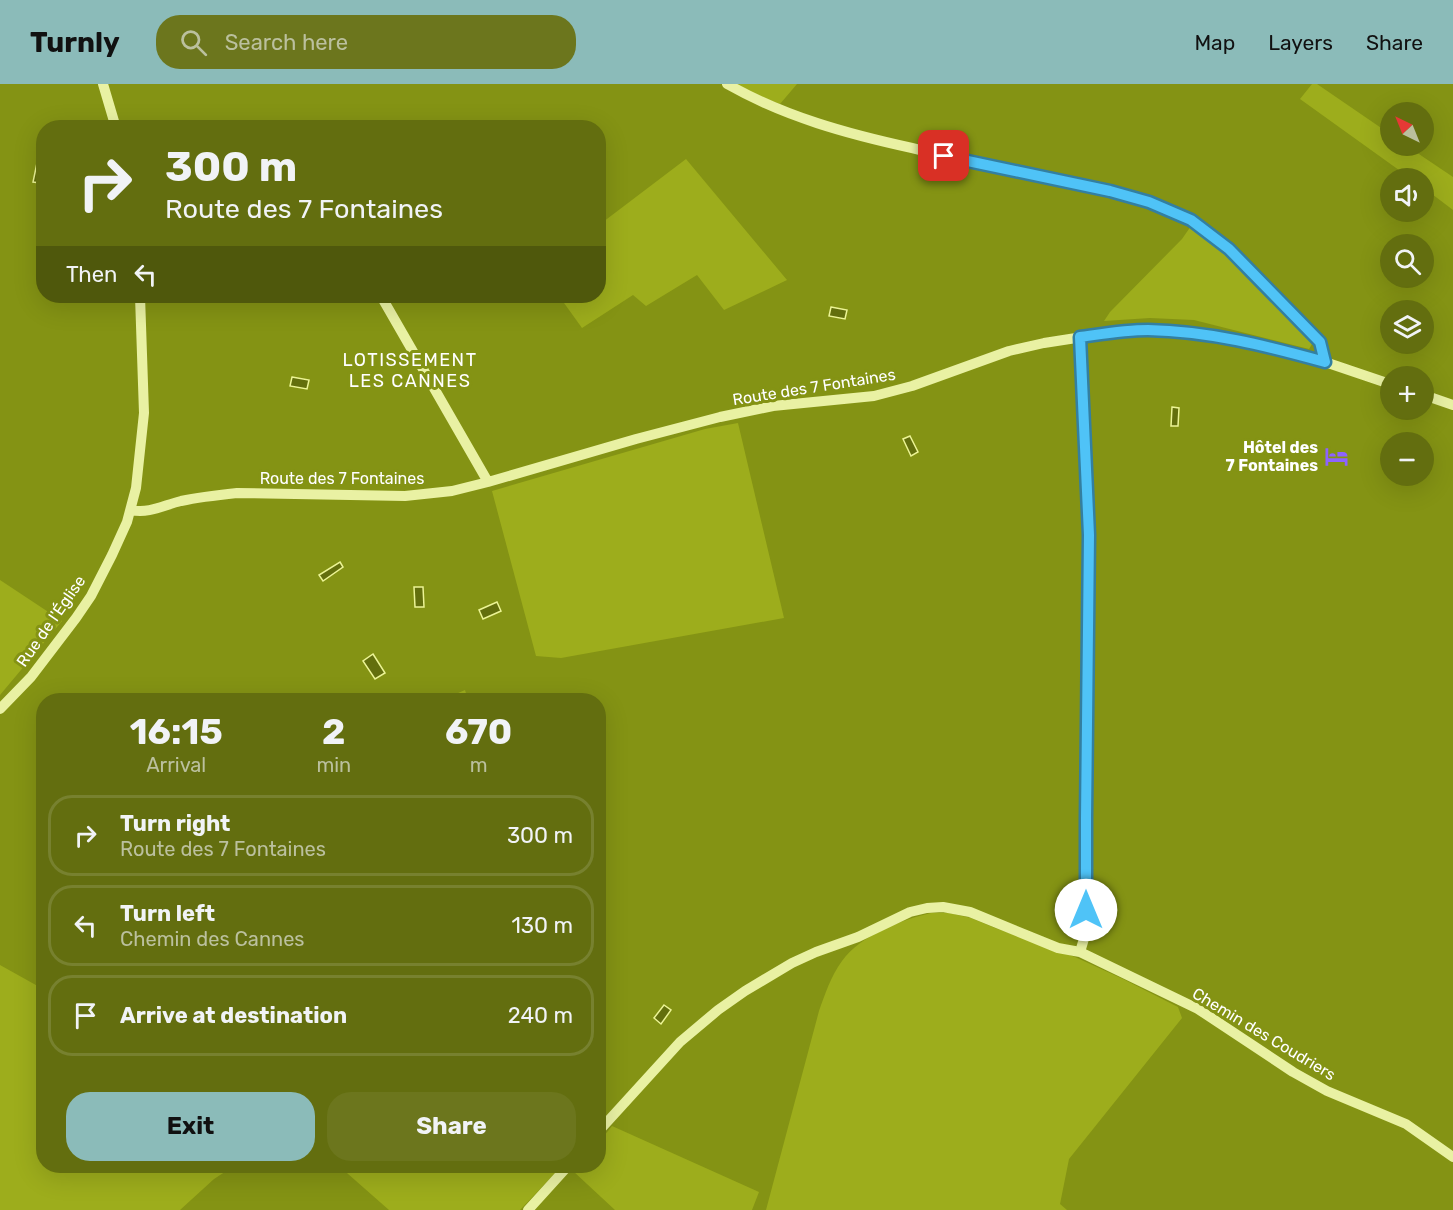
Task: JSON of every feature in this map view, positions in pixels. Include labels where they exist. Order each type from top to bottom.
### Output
[{"type":"street","points":[[103,84],[114,120]]},
{"type":"street","points":[[728,84],[766,104],[830,128],[1110,191],[1172,211],[1191,220],[1229,249],[1320,342],[1325,362]]},
{"type":"street","name":"Rue de l'Église","points":[[0,709],[31,677],[91,596],[127,522],[136,488],[144,413],[140,303]]},
{"type":"street","points":[[385,303],[488,482]]},
{"type":"street","name":"Route des 7 Fontaines","points":[[131,510],[148,511],[179,501],[228,494],[405,496],[452,491],[720,417],[773,406],[893,392],[1010,351],[1044,343],[1121,331],[1148,330],[1227,338],[1325,362],[1380,381]]},
{"type":"street","points":[[1080,337],[1089,535],[1086,932],[1080,952]]},
{"type":"street","points":[[1434,398],[1453,405]]},
{"type":"street","name":"Chemin des Coudriers","points":[[606,1123],[681,1042],[718,1010],[745,991],[792,963],[858,938],[910,912],[943,907],[970,912],[1058,948],[1080,952],[1198,1009],[1293,1072],[1327,1091],[1406,1124],[1453,1156]]},
{"type":"street","points":[[528,1210],[562,1173]]},
{"type":"shaded area","points":[[735,84],[797,84],[780,104]]},
{"type":"shaded area","points":[[1312,84],[1317,84],[1380,127],[1380,156],[1422,156],[1453,177],[1453,210],[1434,196],[1434,168],[1396,168],[1300,99]]},
{"type":"shaded area","points":[[686,159],[787,280],[724,310],[697,275],[646,306],[633,295],[582,328],[564,303],[606,303],[606,220]]},
{"type":"shaded area","points":[[1191,226],[1224,253],[1269,298],[1312,344],[1309,349],[1194,320],[1150,318],[1104,321],[1110,312],[1182,239]]},
{"type":"shaded area","points":[[831,307],[847,310],[845,319],[829,316]]},
{"type":"shaded area","points":[[292,377],[309,380],[307,389],[290,386]]},
{"type":"shaded area","points":[[1172,407],[1179,408],[1178,426],[1171,426]]},
{"type":"shaded area","points":[[738,423],[784,618],[561,658],[536,656],[492,491],[705,429]]},
{"type":"shaded area","points":[[910,436],[918,452],[911,456],[903,439]]},
{"type":"shaded area","points":[[340,562],[343,567],[323,581],[319,575]]},
{"type":"shaded area","points":[[0,580],[62,621],[0,695]]},
{"type":"shaded area","points":[[414,587],[423,587],[424,607],[415,607]]},
{"type":"shaded area","points":[[497,602],[501,611],[483,619],[479,610]]},
{"type":"shaded area","points":[[373,654],[385,673],[375,679],[363,661]]},
{"type":"shaded area","points":[[931,913],[949,913],[971,918],[1075,957],[1178,1007],[1182,1018],[1069,1159],[1060,1204],[1067,1210],[766,1210],[819,1011],[835,973],[850,952],[871,936],[895,924]]},
{"type":"shaded area","points":[[0,965],[36,985],[36,1173],[223,1173],[180,1210],[0,1210]]},
{"type":"shaded area","points":[[664,1005],[671,1010],[661,1024],[654,1018]]},
{"type":"shaded area","points":[[612,1126],[759,1192],[752,1210],[615,1210],[575,1173],[606,1173],[606,1133]]},
{"type":"shaded area","points":[[347,1173],[555,1173],[520,1210],[389,1210]]},
{"type":"place","name":"Hôtel des 7 Fontaines","points":[[1336,456]]},
{"type":"district","name":"LOTISSEMENT LES CANNES","points":[[410,370]]},
{"type":"route","points":[[944,156],[1110,191],[1149,202],[1191,220],[1229,249],[1320,342],[1325,362],[1227,338],[1185,333],[1148,330],[1121,331],[1080,337],[1089,535],[1086,910]]}]
